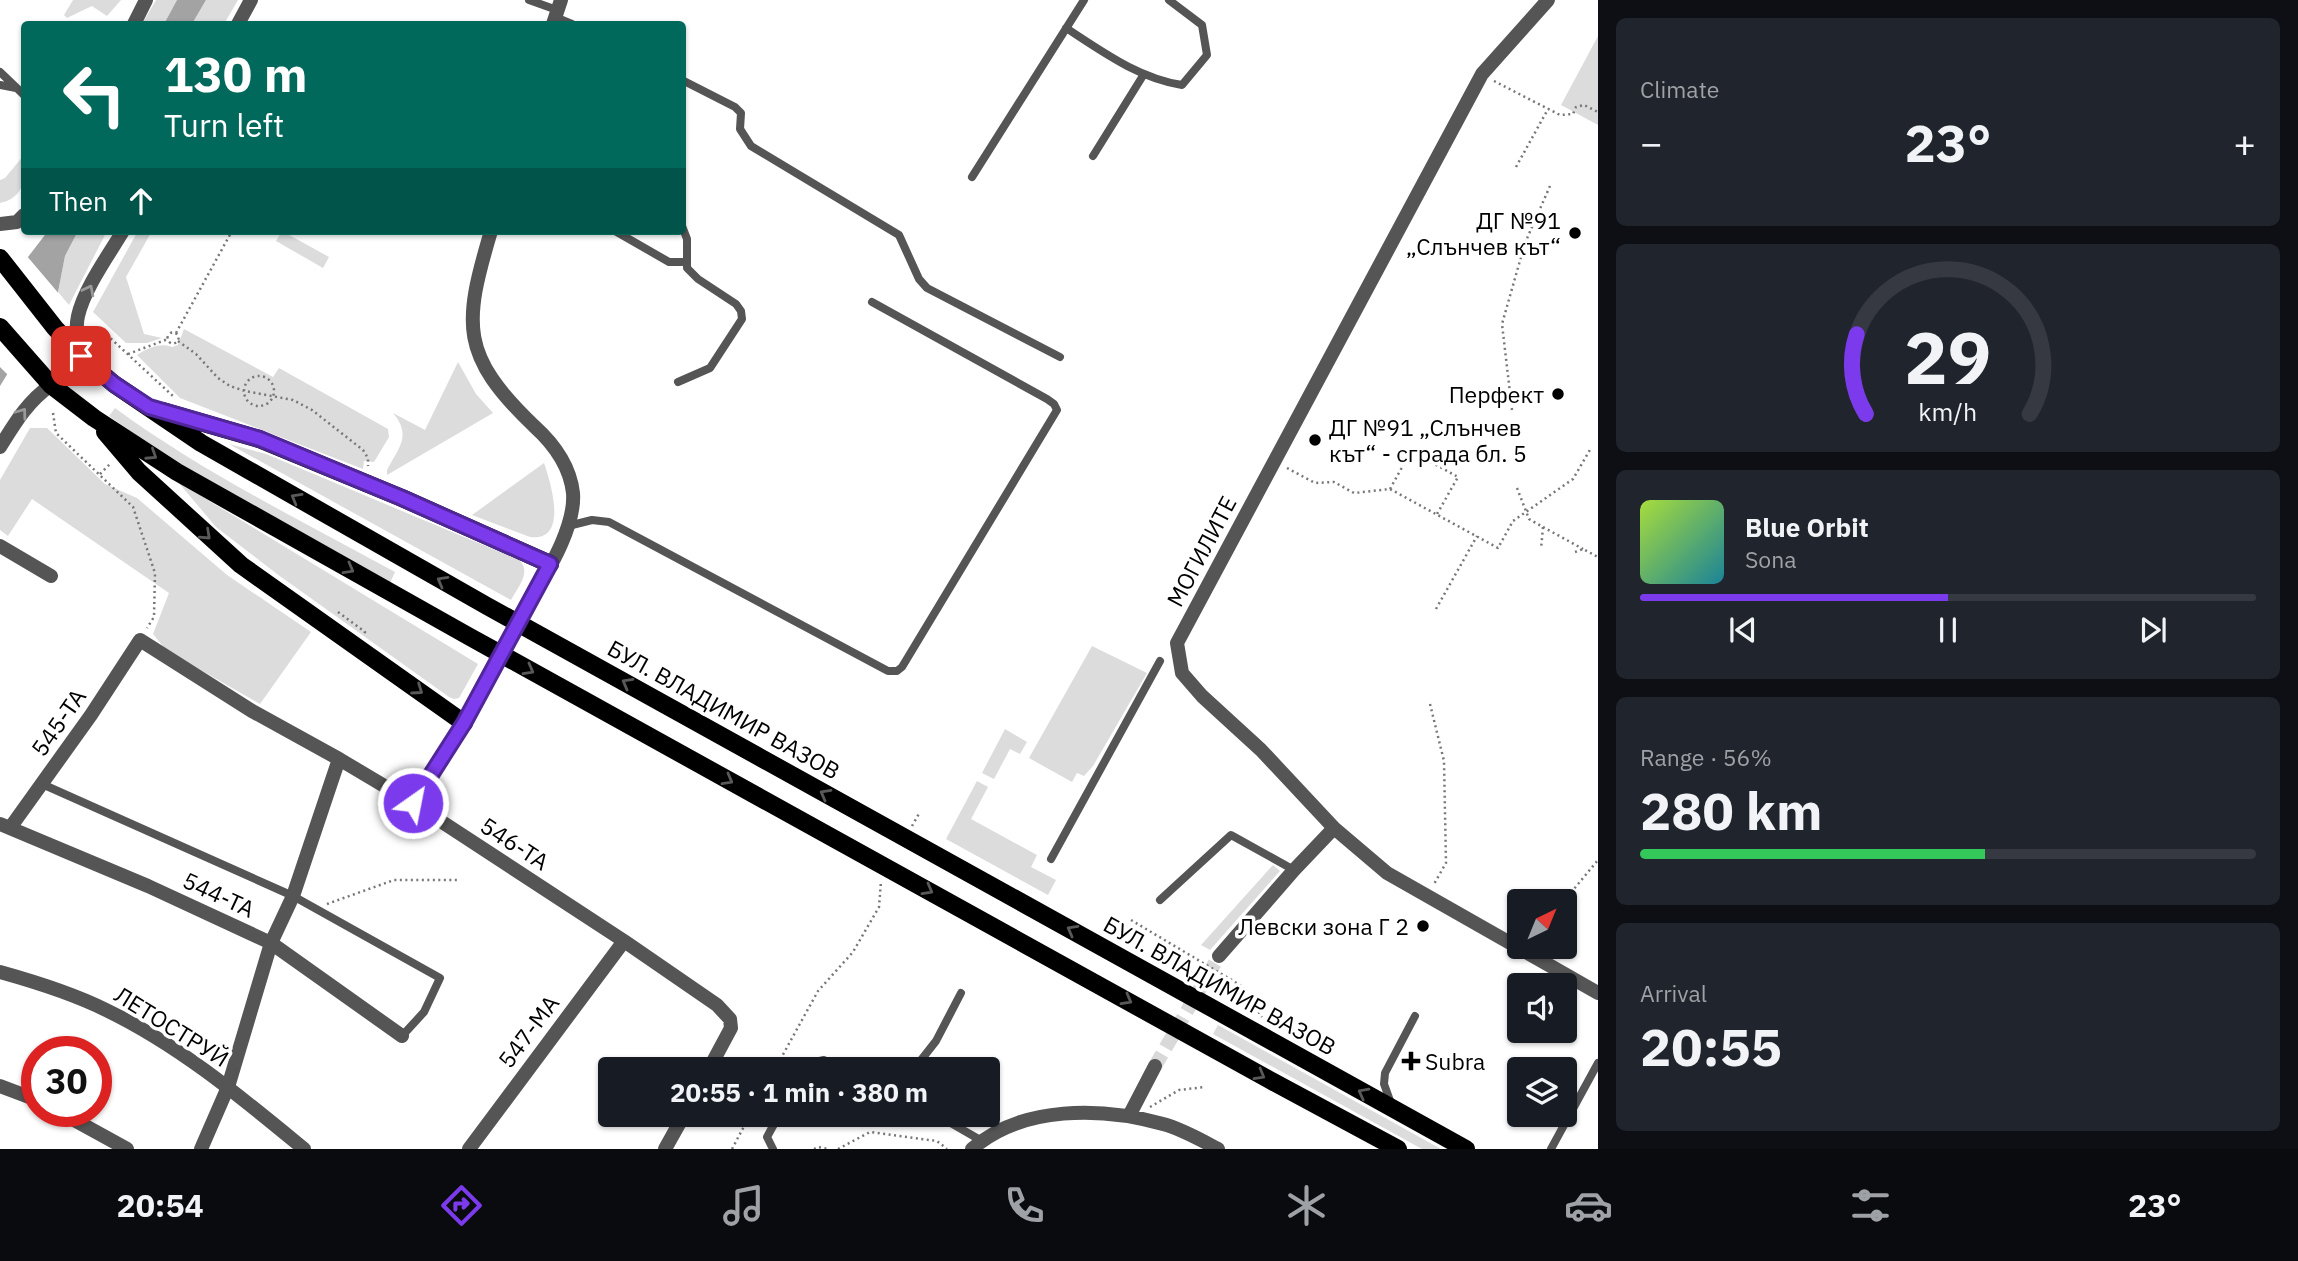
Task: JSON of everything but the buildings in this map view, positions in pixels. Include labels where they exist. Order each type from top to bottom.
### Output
[{"type":"main road","name":"БУЛ. ВЛАДИМИР ВАЗОВ","points":[[3,262],[55,328],[81,356],[114,384],[201,443],[486,606],[1466,1149]]},
{"type":"main road","points":[[0,327],[51,385],[94,418],[177,472],[470,637],[1398,1149]]},
{"type":"main road","points":[[149,407],[260,439],[550,564]]},
{"type":"main road","points":[[94,418],[139,472],[216,545],[464,723]]},
{"type":"street","points":[[136,21],[146,0]]},
{"type":"street","points":[[240,21],[251,0]]},
{"type":"street","name":"МОГИЛИТЕ","points":[[1548,0],[1482,74],[1177,643],[1182,673],[1202,696],[1261,750],[1334,828],[1387,873],[1598,993]]},
{"type":"street","points":[[0,224],[17,222],[21,218]]},
{"type":"street","points":[[81,356],[77,338],[78,317],[87,294],[121,235]]},
{"type":"street","points":[[413,803],[464,723],[550,564],[568,526],[573,495],[565,465],[549,439],[505,397],[474,344],[471,314],[475,284],[490,235]]},
{"type":"street","points":[[0,447],[22,410],[51,385]]},
{"type":"street","points":[[0,546],[51,576]]},
{"type":"street","name":"546-ТА","points":[[140,640],[252,711],[413,803],[717,1005],[730,1019],[731,1028],[715,1057]]},
{"type":"street","name":"545-ТА","points":[[5,826],[41,784],[140,640]]},
{"type":"street","points":[[201,1149],[228,1087],[271,943],[293,896],[339,759]]},
{"type":"street","name":"544-ТА","points":[[5,826],[148,886],[271,943],[402,1036]]},
{"type":"street","points":[[1219,956],[1334,828]]},
{"type":"street","name":"547-МА","points":[[469,1149],[624,941]]},
{"type":"street","name":"ЛЕТОСТРУЙ","points":[[0,972],[54,988],[107,1010],[151,1035],[228,1087],[304,1149]]},
{"type":"street","points":[[1129,1116],[1155,1066]]},
{"type":"street","points":[[0,1086],[21,1094]]},
{"type":"street","points":[[977,1145],[1006,1127],[1033,1118],[1078,1113],[1129,1116],[1167,1125],[1218,1149]]},
{"type":"street","points":[[87,1127],[127,1149]]},
{"type":"street","points":[[665,1149],[677,1127]]},
{"type":"lane","points":[[529,0],[557,13]]},
{"type":"lane","points":[[972,177],[1084,0]]},
{"type":"lane","points":[[1066,28],[1121,64],[1158,81],[1182,85],[1207,55],[1202,25],[1169,0]]},
{"type":"lane","points":[[0,72],[21,92]]},
{"type":"lane","points":[[1093,156],[1144,74]]},
{"type":"lane","points":[[686,82],[735,107],[741,113],[740,129],[751,146],[899,236],[919,279],[927,288],[1060,357]]},
{"type":"lane","points":[[0,85],[16,88]]},
{"type":"lane","points":[[622,235],[668,262],[686,262]]},
{"type":"lane","points":[[678,382],[710,368],[742,319],[741,310],[736,304],[691,273],[686,262],[685,235]]},
{"type":"lane","points":[[568,526],[592,520],[609,522],[888,671],[897,671],[902,667],[1057,410],[1047,399],[872,302]]},
{"type":"lane","points":[[1051,859],[1160,661]]},
{"type":"lane","points":[[41,784],[293,896],[440,978],[424,1012],[402,1036]]},
{"type":"lane","points":[[1160,900],[1231,835],[1294,870]]},
{"type":"lane","points":[[923,1057],[936,1041],[961,993]]},
{"type":"lane","points":[[1393,1109],[1384,1084],[1385,1073],[1415,1016]]},
{"type":"lane","points":[[1551,1149],[1598,1063]]},
{"type":"lane","points":[[773,1127],[768,1137],[773,1149]]},
{"type":"lane","points":[[953,1127],[977,1145]]},
{"type":"path","points":[[1482,74],[1560,115],[1573,114],[1576,107],[1584,105],[1597,111],[1598,105]]},
{"type":"path","points":[[1516,167],[1548,109]]},
{"type":"path","points":[[1512,410],[1502,324],[1525,243],[1550,186]]},
{"type":"path","points":[[176,333],[230,235]]},
{"type":"path","points":[[78,317],[107,335],[174,397]]},
{"type":"path","points":[[128,354],[168,339],[171,333],[176,333]]},
{"type":"path","points":[[176,333],[178,341]]},
{"type":"path","points":[[168,339],[173,343],[178,341]]},
{"type":"path","points":[[178,341],[196,354],[218,378],[243,391],[293,400],[312,410],[363,450],[369,463],[366,474]]},
{"type":"path","points":[[260,376],[267,378],[272,384],[273,396],[266,405],[258,407],[250,404],[243,391],[252,377],[260,376]]},
{"type":"path","points":[[53,413],[56,433],[132,508],[155,573],[154,617],[140,640]]},
{"type":"path","points":[[1275,462],[1315,483],[1334,482],[1354,493],[1390,489],[1498,548],[1513,521],[1525,510],[1573,479],[1591,448]]},
{"type":"path","points":[[1390,489],[1410,451],[1458,477],[1437,515]]},
{"type":"path","points":[[100,474],[111,463]]},
{"type":"path","points":[[1517,488],[1529,519],[1598,557]]},
{"type":"path","points":[[1541,549],[1543,527]]},
{"type":"path","points":[[1436,609],[1477,536]]},
{"type":"path","points":[[1575,552],[1583,549]]},
{"type":"path","points":[[338,612],[361,628]]},
{"type":"path","points":[[1427,896],[1446,863],[1444,761],[1430,704]]},
{"type":"path","points":[[906,836],[920,812]]},
{"type":"path","points":[[1573,889],[1598,860]]},
{"type":"path","points":[[782,1057],[818,991],[853,952],[879,907],[880,883],[887,871]]},
{"type":"path","points":[[327,904],[394,880],[459,880]]},
{"type":"path","points":[[1131,920],[1240,985],[1262,1017]]},
{"type":"path","points":[[1151,1106],[1186,1087],[1205,1087]]},
{"type":"path","points":[[732,1149],[744,1127]]},
{"type":"path","points":[[838,1149],[870,1132],[937,1141],[947,1149]]},
{"type":"path","points":[[814,1149],[828,1149]]},
{"type":"shaded area","points":[[73,0],[121,0],[107,16],[92,6],[67,18],[64,15]]},
{"type":"shaded area","points":[[156,0],[177,0],[166,21],[144,21]]},
{"type":"shaded area","points":[[177,0],[206,0],[194,21],[166,21]]},
{"type":"shaded area","points":[[206,0],[238,0],[226,21],[194,21]]},
{"type":"shaded area","points":[[1598,36],[1598,125],[1561,105]]},
{"type":"shaded area","points":[[21,159],[21,187],[15,196],[0,203],[0,180],[5,178]]},
{"type":"shaded area","points":[[45,235],[76,235],[65,256],[58,292],[0,386],[0,302]]},
{"type":"shaded area","points":[[76,235],[105,235],[69,305],[58,292],[65,256]]},
{"type":"shaded area","points":[[136,235],[150,235],[126,277],[144,334],[162,338],[147,343],[126,343],[93,312]]},
{"type":"shaded area","points":[[280,235],[289,235],[329,257],[323,268],[276,241]]},
{"type":"shaded area","points":[[184,329],[273,377],[279,368],[388,429],[389,437],[374,462],[364,461],[363,469],[180,398],[137,355],[154,346],[178,345]]},
{"type":"shaded area","points":[[458,362],[476,394],[493,413],[387,475],[403,435],[399,421],[393,413],[425,430]]},
{"type":"shaded area","points":[[115,408],[217,474],[395,572],[390,583],[149,445],[109,416]]},
{"type":"shaded area","points":[[30,428],[47,428],[105,484],[137,498],[227,575],[311,632],[260,704],[166,650],[153,634],[169,593],[32,499],[8,536],[0,530],[0,480]]},
{"type":"shaded area","points":[[229,444],[266,454],[519,560],[524,569],[522,580],[511,600]]},
{"type":"shaded area","points":[[544,463],[554,509],[550,530],[542,536],[530,537],[472,515]]},
{"type":"shaded area","points":[[178,482],[478,664],[459,698],[449,697],[277,574],[216,527]]},
{"type":"shaded area","points":[[1092,646],[1147,673],[1093,766],[1084,776],[1077,773],[1072,782],[1029,758]]},
{"type":"shaded area","points":[[1005,729],[1027,742],[1020,754],[1010,749],[994,779],[982,773]]},
{"type":"shaded area","points":[[977,781],[988,787],[971,819],[1037,855],[1031,867],[1056,880],[1048,895],[946,839]]},
{"type":"shaded area","points":[[1273,865],[1280,871],[1210,950],[1201,945]]},
{"type":"shaded area","points":[[1218,1025],[1441,1149],[1422,1149],[1213,1034]]},
{"type":"pier","points":[[26,255],[60,295],[10,377],[0,367],[0,296]]},
{"type":"tunnel","points":[[1155,1066],[1219,956]]},
{"type":"place","name":"ДГ №91 „Слънчев кът“","points":[[1575,233]]},
{"type":"place","name":"Перфект","points":[[1558,394]]},
{"type":"place","name":"ДГ №91 „Слънчев кът“ - сграда бл. 5","points":[[1315,440]]},
{"type":"place","name":"Левски зона Г 2","points":[[1423,926]]},
{"type":"place","name":"Subra","points":[[1411,1061]]},
{"type":"route","points":[[81,356],[114,384],[149,407],[260,439],[550,564],[464,723],[413,803]]}]
